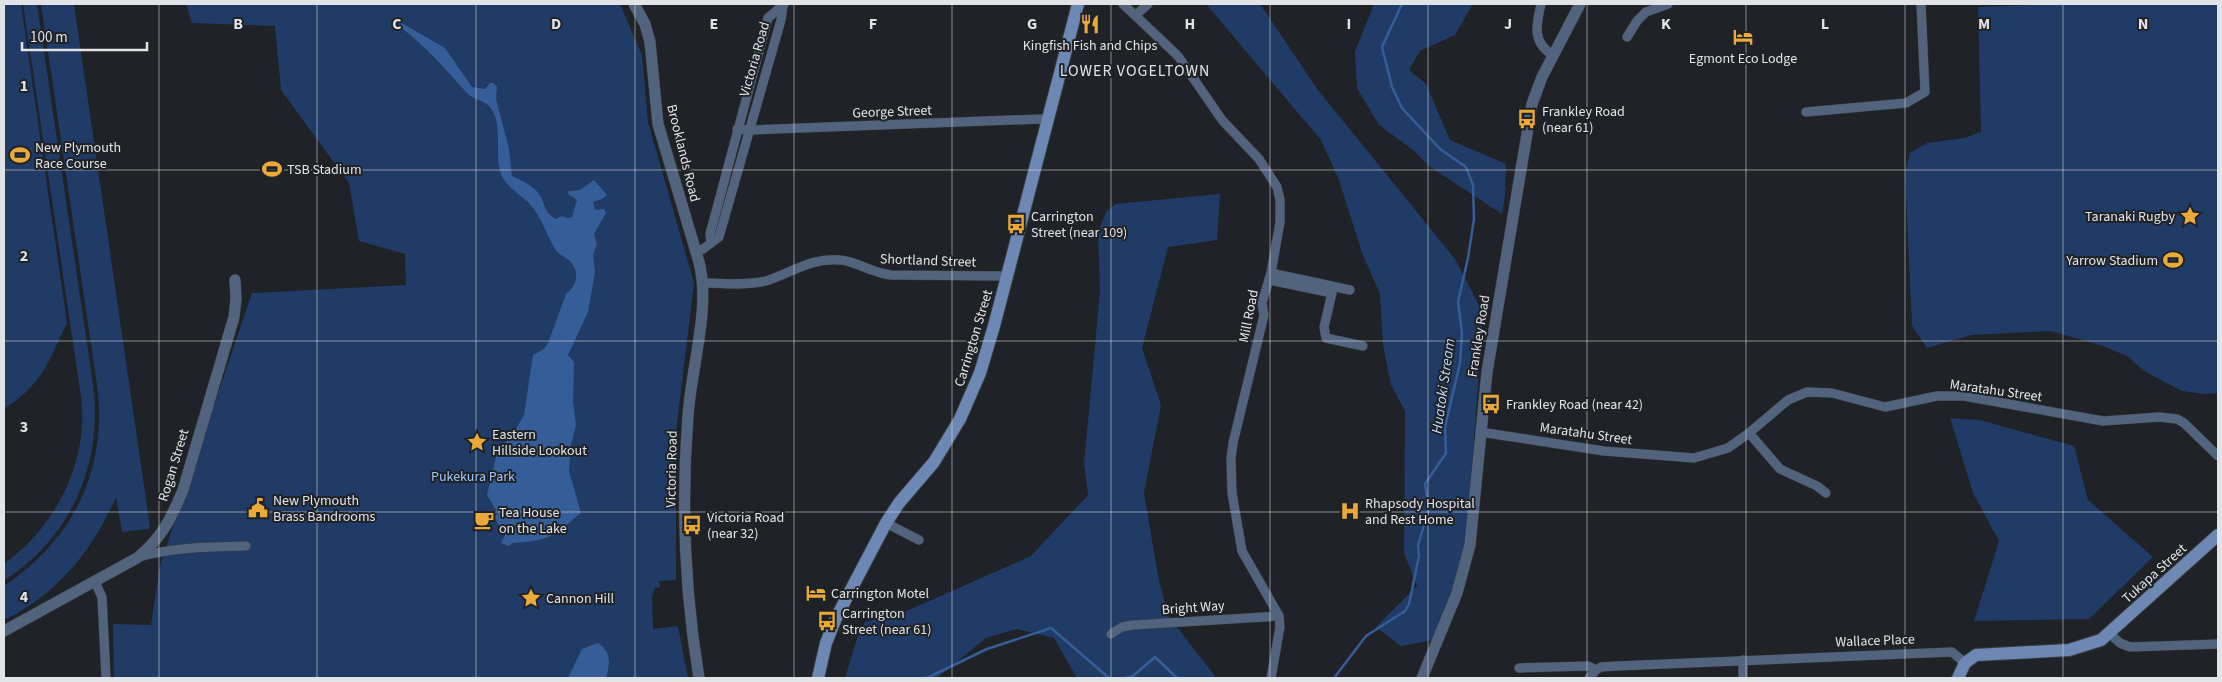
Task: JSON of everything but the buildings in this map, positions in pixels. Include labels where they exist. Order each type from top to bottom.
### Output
[{"type":"main road","name":"Carrington Street","points":[[818,678],[826,643],[836,618],[886,523],[934,462],[960,419],[980,373],[1007,278],[1078,4]]},
{"type":"main road","name":"Tukapa Street","points":[[2110,634],[2218,536]]},
{"type":"main road","points":[[1958,678],[1965,662],[1970,657],[1983,653],[2074,648],[2092,644],[2110,634]]},
{"type":"street","name":"Brooklands Road","points":[[635,4],[645,24],[650,42],[658,124],[695,252]]},
{"type":"street","name":"Mill Road","points":[[1123,4],[1178,56],[1222,120],[1272,176],[1277,188],[1280,200],[1280,222],[1270,276],[1262,303],[1264,315],[1233,442],[1231,459],[1235,518],[1242,551],[1279,616]]},
{"type":"street","points":[[1136,15],[1148,4]]},
{"type":"street","points":[[1540,4],[1538,39],[1541,47],[1553,55]]},
{"type":"street","name":"Frankley Road","points":[[1422,678],[1447,621],[1466,565],[1470,545],[1487,372],[1532,104],[1542,77],[1580,4]]},
{"type":"street","points":[[1627,37],[1637,21],[1646,12],[1668,4]]},
{"type":"street","points":[[1806,112],[1906,103],[1925,92],[1921,4]]},
{"type":"street","name":"Victoria Road","points":[[784,5],[719,237],[712,242],[710,234],[768,18],[784,5]]},
{"type":"street","name":"George Street","points":[[738,129],[1048,120]]},
{"type":"street","points":[[695,252],[703,250],[712,242]]},
{"type":"street","name":"Victoria Road","points":[[695,252],[704,283],[688,415],[686,467],[688,597],[699,678]]},
{"type":"street","name":"Shortland Street","points":[[704,283],[764,281],[806,264],[840,260],[852,262],[878,274],[891,276],[1001,276],[1007,278]]},
{"type":"street","points":[[1270,276],[1350,290]]},
{"type":"street","points":[[1270,276],[1332,293],[1324,327],[1326,338],[1363,346]]},
{"type":"street","name":"Rogan Street","points":[[4,631],[137,558],[154,545],[172,518],[183,490],[234,317],[236,300],[235,280]]},
{"type":"street","name":"Maratahu Street","points":[[1480,432],[1604,450],[1694,458],[1728,448],[1788,400],[1807,392],[1832,393],[1885,407],[1949,395],[1964,396],[2103,421],[2159,417],[2177,419],[2184,423],[2218,456]]},
{"type":"street","points":[[1749,433],[1780,469],[1812,484],[1826,493]]},
{"type":"street","points":[[886,523],[919,540]]},
{"type":"street","points":[[137,558],[154,553],[194,548],[246,546]]},
{"type":"street","points":[[95,582],[102,597],[106,678]]},
{"type":"street","points":[[1272,678],[1280,627],[1279,616]]},
{"type":"street","name":"Bright Way","points":[[1112,634],[1122,627],[1134,624],[1279,616]]},
{"type":"street","points":[[2110,634],[2120,643],[2130,647],[2218,644]]},
{"type":"street","name":"Wallace Place","points":[[1519,668],[1588,666],[1596,670],[1608,666],[1952,652],[1965,662]]},
{"type":"street","points":[[1743,660],[1743,678]]},
{"type":"street","points":[[1589,678],[1596,670]]},
{"type":"green space","name":"New Plymouth Race Course","points":[[4,4],[21,4],[67,323],[49,361],[36,381],[17,400],[4,409]]},
{"type":"green space","points":[[23,4],[37,4],[93,384],[95,414],[93,443],[87,470],[78,496],[65,520],[48,543],[28,563],[4,581],[4,564],[23,549],[39,531],[65,491],[80,445],[82,421],[81,397]]},
{"type":"green space","points":[[41,4],[74,4],[150,527],[149,529],[122,532],[116,497],[96,535],[71,569],[41,598],[4,620],[4,586],[29,567],[50,547],[67,524],[81,499],[91,473],[97,445],[99,416],[97,385]]},
{"type":"green space","name":"Pukekura Park","points":[[186,4],[620,4],[642,55],[648,122],[694,283],[676,432],[676,580],[659,581],[660,587],[655,588],[652,597],[653,629],[678,626],[688,678],[114,678],[113,624],[151,625],[160,565],[252,293],[406,285],[405,254],[359,241],[349,183],[281,90],[275,26],[192,23]]},
{"type":"green space","points":[[1206,4],[1260,4],[1318,90],[1455,259],[1483,313],[1465,567],[1433,640],[1401,646],[1376,627],[1417,586],[1404,553],[1405,411],[1391,385],[1383,345],[1380,294],[1362,253],[1339,180],[1321,140]]},
{"type":"green space","points":[[1374,4],[1473,4],[1455,35],[1420,51],[1409,70],[1426,84],[1450,140],[1506,164],[1505,196],[1502,214],[1429,166],[1413,150],[1379,125],[1357,88],[1355,52]]},
{"type":"green space","points":[[2059,4],[2218,4],[2218,393],[2204,394],[2182,391],[2144,371],[2127,356],[2103,346],[2051,331],[1971,335],[1927,348],[1912,326],[1905,174],[1910,153],[1927,143],[1964,138],[1981,132],[1978,7]]},
{"type":"green space","points":[[1220,194],[1217,240],[1168,247],[1142,348],[1161,405],[1144,493],[1159,581],[1169,617],[1215,676],[1213,678],[1077,678],[1054,638],[1017,629],[986,638],[937,678],[845,678],[857,638],[865,622],[909,610],[1031,556],[1088,495],[1084,464],[1100,291],[1098,232],[1106,212],[1115,204]]},
{"type":"green space","points":[[1950,418],[1980,420],[2074,446],[2088,500],[2153,557],[2089,619],[1974,621],[1999,541],[1973,493]]},
{"type":"shaded area","points":[[400,22],[445,48],[472,87],[485,89],[490,83],[493,83],[497,87],[496,99],[509,149],[512,176],[528,184],[539,193],[547,212],[552,217],[556,219],[562,216],[572,217],[577,200],[568,194],[569,191],[580,190],[594,180],[607,195],[593,202],[595,210],[604,209],[606,213],[594,234],[597,244],[593,255],[595,272],[588,312],[568,355],[574,362],[573,401],[576,425],[571,445],[569,471],[581,513],[557,532],[543,539],[512,543],[509,546],[501,543],[505,535],[494,517],[499,512],[487,495],[498,449],[512,436],[524,415],[533,355],[544,349],[548,343],[566,294],[575,283],[575,270],[570,261],[555,249],[533,208],[504,180],[500,172],[497,122],[489,106],[469,95],[427,50],[399,26]]},
{"type":"shaded area","points":[[598,643],[606,651],[609,659],[606,678],[568,678],[582,649]]},
{"type":"waterway","name":"Huatoki Stream","points":[[1334,678],[1366,636],[1405,611],[1409,604],[1419,556],[1418,545],[1429,509],[1425,484],[1446,453],[1445,427],[1460,363],[1462,334],[1458,302],[1474,219],[1473,185],[1466,167],[1440,149],[1402,108],[1392,87],[1382,47],[1402,4]]},
{"type":"waterway","name":"Huatoki Stream","points":[[927,678],[987,649],[1051,628],[1109,678]]},
{"type":"waterway","name":"Huatoki Stream","points":[[1126,678],[1133,676],[1155,657],[1177,678]]},
{"type":"place","name":"Kingfish Fish and Chips","points":[[1090,24]]},
{"type":"place","name":"Egmont Eco Lodge","points":[[1743,37]]},
{"type":"place","name":"Frankley Road (near 61)","points":[[1527,119]]},
{"type":"place","name":"New Plymouth Race Course","points":[[20,155]]},
{"type":"place","name":"TSB Stadium","points":[[272,169]]},
{"type":"place","name":"Taranaki Rugby","points":[[2190,216]]},
{"type":"place","name":"Carrington Street (near 109)","points":[[1016,224]]},
{"type":"place","name":"Yarrow Stadium","points":[[2173,260]]},
{"type":"place","name":"Frankley Road (near 42)","points":[[1491,404]]},
{"type":"place","name":"Eastern Hillside Lookout","points":[[477,442]]},
{"type":"place","name":"New Plymouth Brass Bandrooms","points":[[258,508]]},
{"type":"place","name":"Rhapsody Hospital and Rest Home","points":[[1350,511]]},
{"type":"place","name":"Tea House on the Lake","points":[[484,520]]},
{"type":"place","name":"Victoria Road (near 32)","points":[[692,525]]},
{"type":"place","name":"Carrington Motel","points":[[816,593]]},
{"type":"place","name":"Cannon Hill","points":[[531,598]]},
{"type":"place","name":"Carrington Street (near 61)","points":[[827,621]]},
{"type":"district","name":"LOWER VOGELTOWN","points":[[1135,70]]}]
